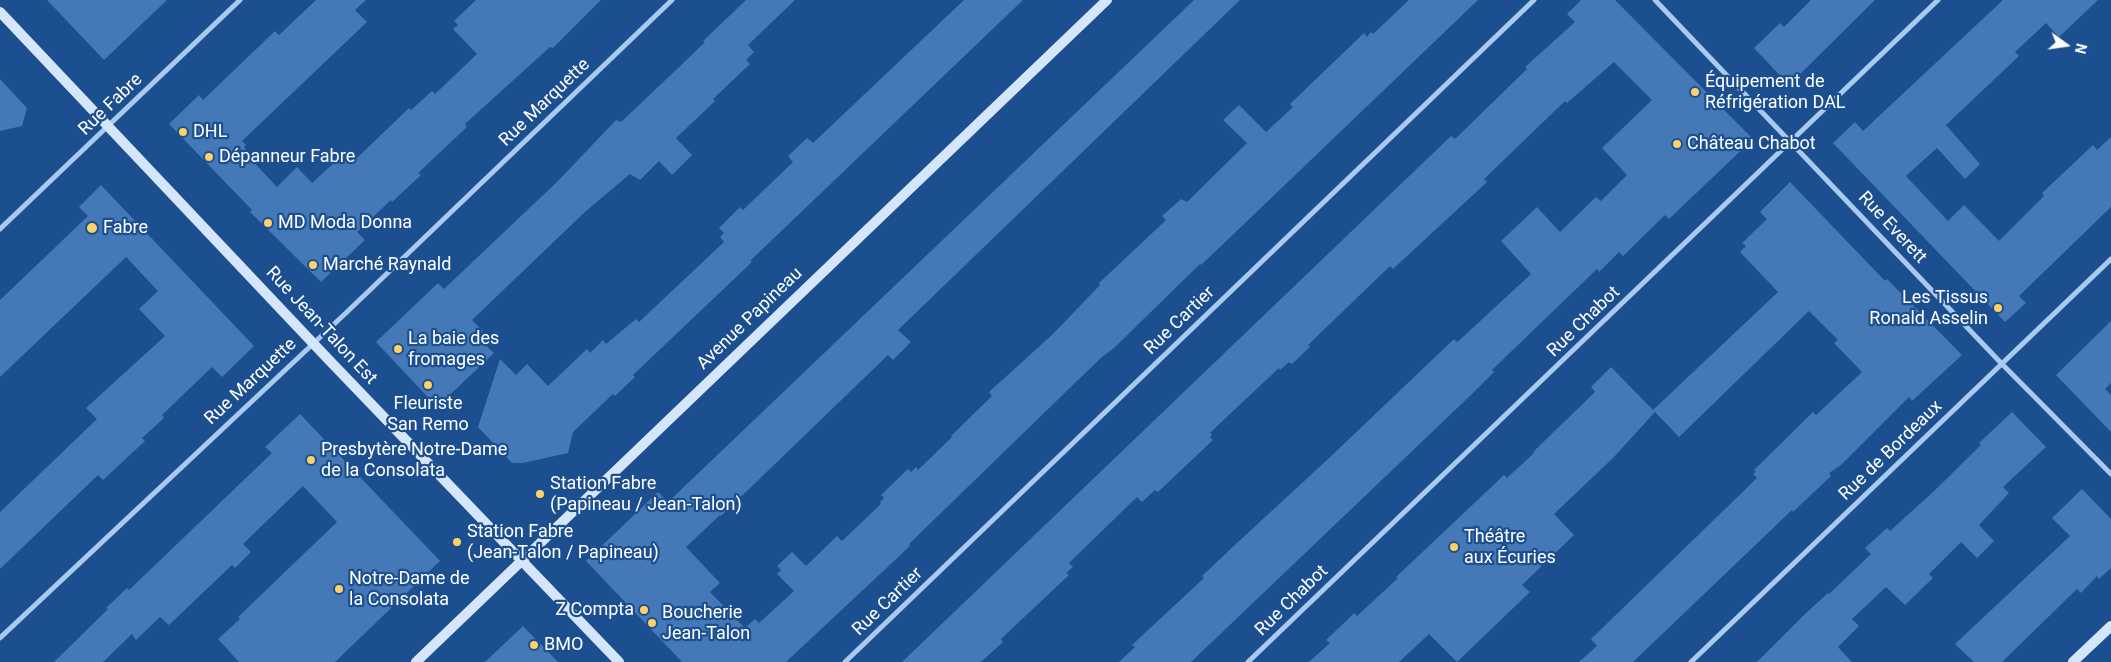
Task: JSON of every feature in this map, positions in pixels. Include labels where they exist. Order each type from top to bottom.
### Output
[{"type":"main road","name":"Avenue Papineau","points":[[416,662],[1107,0]]},
{"type":"main road","name":"Rue Jean-Talon Est","points":[[0,12],[619,662]]},
{"type":"main road","points":[[2074,662],[2111,626]]},
{"type":"street","name":"Rue Fabre","points":[[0,230],[240,0]]},
{"type":"street","name":"Rue Marquette","points":[[0,638],[314,343],[672,0]]},
{"type":"street","name":"Rue Cartier","points":[[844,662],[1534,0]]},
{"type":"street","name":"Rue Everett","points":[[1655,0],[2002,364],[2111,474]]},
{"type":"street","name":"Rue Chabot","points":[[1248,662],[1938,0]]},
{"type":"street","name":"Rue de Bordeaux","points":[[1691,662],[2111,259]]},
{"type":"building","points":[[47,0],[167,0],[104,60]]},
{"type":"building","points":[[316,0],[366,0],[355,10],[367,22],[242,141],[246,145],[244,147],[247,151],[245,153],[277,187],[297,167],[312,183],[348,150],[357,158],[409,108],[411,110],[432,91],[435,94],[477,54],[453,29],[458,25],[454,21],[476,0],[601,0],[553,48],[550,47],[465,124],[467,127],[418,173],[421,175],[357,232],[365,240],[321,282],[250,212],[252,210],[169,124],[199,95],[203,100],[275,31],[279,35]]},
{"type":"building","points":[[746,0],[795,0],[748,45],[754,52],[746,60],[750,64],[676,138],[692,155],[672,175],[659,161],[640,180],[630,174],[586,211],[472,320],[483,331],[477,337],[494,353],[437,407],[376,342],[438,283],[444,289],[558,181],[616,120],[621,122]]},
{"type":"building","points":[[964,0],[1023,0],[750,261],[752,262],[633,375],[635,377],[615,396],[613,394],[573,432],[568,453],[523,463],[512,463],[478,427],[500,359],[516,375],[527,364],[548,386],[587,349],[590,353],[603,340],[606,344],[636,319],[639,322],[724,242],[720,237],[724,233],[719,228],[740,207],[743,210],[793,162],[788,156],[807,138],[813,143]]},
{"type":"building","points":[[1194,0],[1240,0],[898,330],[911,342],[893,360],[888,355],[721,516],[686,547],[720,583],[710,592],[745,628],[755,619],[759,623],[794,591],[777,574],[781,570],[777,566],[792,552],[806,566],[837,536],[842,541],[881,504],[880,502],[884,498],[881,495],[908,469],[911,472],[916,467],[918,470],[992,396],[989,392],[1053,334],[1100,285],[1099,283],[1166,220],[1162,216],[1181,199],[1187,202],[1247,143],[1223,120],[1239,105],[1266,132],[1293,107],[1290,104],[1364,33],[1367,37],[1371,32],[1373,34],[1409,0],[1478,0],[1114,348],[1102,357],[909,544],[910,546],[786,662],[682,662],[586,561],[658,492],[668,502]]},
{"type":"building","points":[[1581,0],[1615,0],[1753,139],[1669,219],[1665,215],[1623,256],[1619,252],[1599,272],[1597,269],[1492,370],[1494,372],[1473,393],[1191,662],[1119,662],[1135,647],[1132,645],[1204,578],[1202,576],[1238,542],[1454,339],[1457,342],[1463,337],[1531,274],[1501,241],[1537,207],[1560,232],[1596,197],[1601,201],[1627,175],[1602,148],[1652,100],[1614,62],[1567,103],[1565,101],[1484,179],[1487,182],[1393,269],[1390,266],[1308,345],[1310,347],[1292,364],[1289,362],[1280,370],[1279,368],[1233,411],[1210,433],[1212,435],[1210,437],[1213,440],[1158,492],[1155,490],[1142,502],[1137,497],[1069,563],[1073,567],[1066,573],[1069,575],[1001,639],[1003,642],[981,662],[902,662],[1451,136],[1455,139],[1527,69],[1525,67],[1575,22],[1567,14]]},
{"type":"building","points":[[1811,0],[1875,0],[1789,85],[1754,48],[1780,23],[1784,27]]},
{"type":"building","points":[[2003,0],[2098,0],[2059,37],[2046,23],[2015,52],[2019,56],[1946,125],[1980,164],[1965,179],[1937,148],[1906,176],[1948,221],[1964,205],[1999,241],[2044,196],[2042,193],[2093,145],[2097,150],[2111,137],[2111,207],[2019,296],[2026,303],[2005,322],[1833,143],[1855,122],[1863,131]]},
{"type":"building","points":[[0,79],[27,108],[22,126],[0,131]]},
{"type":"building","points":[[1790,182],[1885,281],[1887,279],[1962,355],[1912,401],[1909,397],[1841,465],[1829,473],[1831,476],[1793,512],[1792,510],[1633,662],[1579,662],[1597,646],[1591,639],[1757,478],[1753,474],[1756,472],[1754,470],[1813,412],[1816,415],[1862,372],[1834,343],[1838,340],[1809,311],[1679,437],[1653,410],[1778,292],[1740,252],[1746,246],[1742,243],[1767,219],[1760,212]]},
{"type":"building","points":[[101,185],[254,346],[222,377],[212,367],[162,415],[164,418],[142,438],[145,441],[103,480],[98,475],[0,569],[0,512],[97,419],[86,408],[165,336],[139,309],[158,291],[126,257],[0,377],[0,300],[88,216],[79,207]]},
{"type":"building","points":[[2111,321],[2111,383],[2105,389],[2111,395],[2111,432],[2056,375]]},
{"type":"building","points":[[1611,367],[1655,412],[1613,458],[1554,514],[1574,535],[1522,585],[1530,592],[1457,662],[1429,634],[1399,662],[1309,662],[1330,643],[1326,640],[1354,613],[1357,616],[1504,475],[1507,478],[1534,453],[1595,392],[1591,387]]},
{"type":"building","points":[[2012,412],[2046,447],[2003,487],[2009,493],[1979,525],[1994,541],[1977,558],[1961,542],[1929,574],[1933,578],[1905,605],[1886,587],[1852,619],[1859,626],[1838,647],[1852,662],[1757,662],[1806,613],[1871,554],[1865,548],[1887,528],[1890,531],[1932,493],[1981,445],[1979,443]]},
{"type":"building","points":[[300,414],[440,561],[335,662],[239,662],[218,639],[240,619],[238,617],[337,522],[303,486],[243,544],[251,552],[235,568],[232,565],[169,625],[160,617],[136,640],[132,634],[103,662],[54,662],[108,609],[106,608],[127,588],[129,590],[272,453],[265,447]]},
{"type":"building","points":[[2082,489],[2111,519],[2111,568],[2099,579],[2097,576],[2081,593],[2077,589],[2002,662],[1974,662],[1955,644],[2070,536],[2052,518]]},
{"type":"building","points":[[523,626],[558,662],[485,662]]},
{"type":"place","name":"Équipement de Réfrigération DAL","points":[[1695,92]]},
{"type":"place","name":"DHL","points":[[183,132]]},
{"type":"place","name":"Château Chabot","points":[[1677,144]]},
{"type":"place","name":"Dépanneur Fabre","points":[[209,157]]},
{"type":"place","name":"MD Moda Donna","points":[[268,223]]},
{"type":"place","name":"Fabre","points":[[92,228]]},
{"type":"place","name":"Marché Raynald","points":[[313,265]]},
{"type":"place","name":"Les Tissus Ronald Asselin","points":[[1998,308]]},
{"type":"place","name":"La baie des fromages","points":[[398,349]]},
{"type":"place","name":"Fleuriste San Remo","points":[[428,385]]},
{"type":"place","name":"Presbytère Notre-Dame de la Consolata","points":[[311,460]]},
{"type":"place","name":"Station Fabre (Papineau / Jean-Talon)","points":[[540,494]]},
{"type":"place","name":"Station Fabre (Jean-Talon / Papineau)","points":[[457,542]]},
{"type":"place","name":"Théâtre aux Écuries","points":[[1454,547]]},
{"type":"place","name":"Notre-Dame de la Consolata","points":[[339,589]]},
{"type":"place","name":"Z Compta","points":[[644,610]]},
{"type":"place","name":"Boucherie Jean-Talon","points":[[652,623]]},
{"type":"place","name":"BMO","points":[[534,645]]}]
